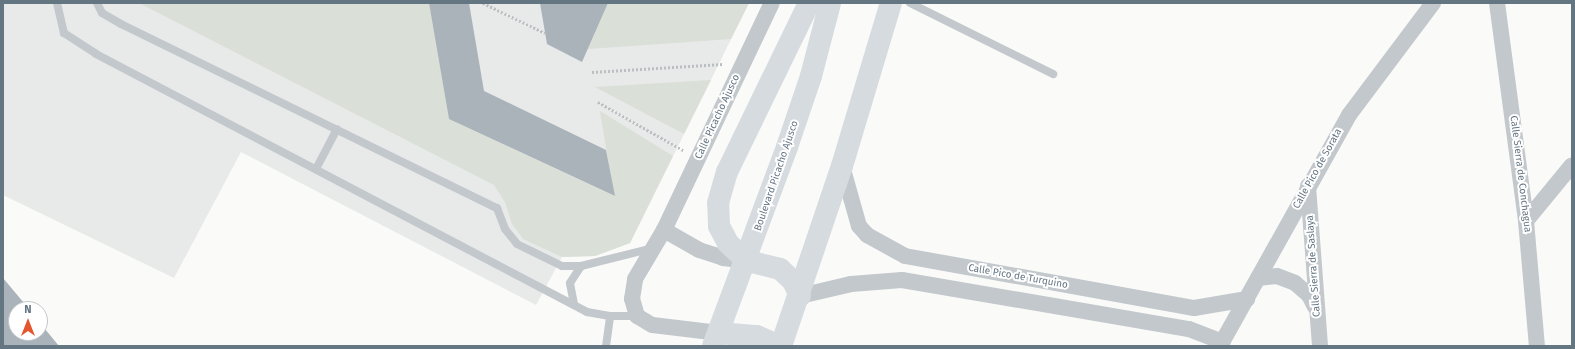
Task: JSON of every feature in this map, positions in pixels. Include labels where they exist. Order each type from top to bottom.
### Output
[{"type":"main road","points":[[800,296],[793,281],[780,269],[747,260],[728,243],[719,226],[718,203],[727,172],[809,3]]},
{"type":"main road","name":"Boulevard Picacho Ajusco","points":[[716,340],[747,260],[811,76],[830,3]]},
{"type":"main road","points":[[716,340],[757,336],[780,346],[800,296],[842,166],[891,3]]},
{"type":"street","name":"Calle Picacho Ajusco","points":[[636,316],[632,299],[635,279],[664,230],[772,3]]},
{"type":"street","name":"Calle Pico de Sorata","points":[[1221,344],[1349,115],[1433,3]]},
{"type":"street","name":"Calle Sierra de Conchagua","points":[[1497,3],[1526,221],[1537,346]]},
{"type":"street","points":[[1526,221],[1572,165]]},
{"type":"street","name":"Calle Pico de Turquino","points":[[842,166],[859,226],[867,235],[905,256],[1194,308],[1247,299]]},
{"type":"street","name":"Calle Sierra de Saslaya","points":[[1308,186],[1316,310],[1320,346]]},
{"type":"street","points":[[664,230],[699,250],[722,258],[747,260]]},
{"type":"street","points":[[1258,278],[1277,276],[1295,282],[1308,294],[1316,310]]},
{"type":"street","points":[[800,296],[851,284],[902,280],[1189,329],[1221,344]]},
{"type":"street","points":[[636,316],[652,325],[716,340]]},
{"type":"lane","points":[[57,3],[60,24],[64,33],[72,40],[587,312],[610,316],[636,316]]},
{"type":"lane","points":[[97,3],[102,13],[121,24],[497,208],[505,229],[517,244],[562,266],[581,266],[654,247]]},
{"type":"lane","points":[[910,3],[1053,74]]},
{"type":"lane","points":[[316,169],[337,129]]},
{"type":"lane","points":[[574,304],[570,283],[581,266]]},
{"type":"lane","points":[[606,346],[610,316]]},
{"type":"path","points":[[483,3],[545,34]]},
{"type":"path","points":[[592,72],[726,64]]},
{"type":"path","points":[[598,102],[684,150]]},
{"type":"shaded area","points":[[3,3],[749,3],[630,243],[595,256],[562,257],[536,305],[241,152],[174,278],[3,195]]},
{"type":"shaded area","points":[[139,3],[429,3],[449,119],[614,196],[600,111],[673,156],[630,243],[595,256],[562,257],[523,239],[512,224],[505,202],[494,185]]},
{"type":"shaded area","points":[[608,3],[749,3],[731,39],[588,49]]},
{"type":"shaded area","points":[[711,80],[684,134],[595,87]]},
{"type":"building","points":[[429,3],[469,3],[484,91],[606,150],[615,196],[449,119]]},
{"type":"building","points":[[540,3],[608,3],[582,62],[547,44]]},
{"type":"building","points":[[3,278],[22,301],[8,301],[8,341],[48,341],[48,333],[59,346],[3,346]]}]
